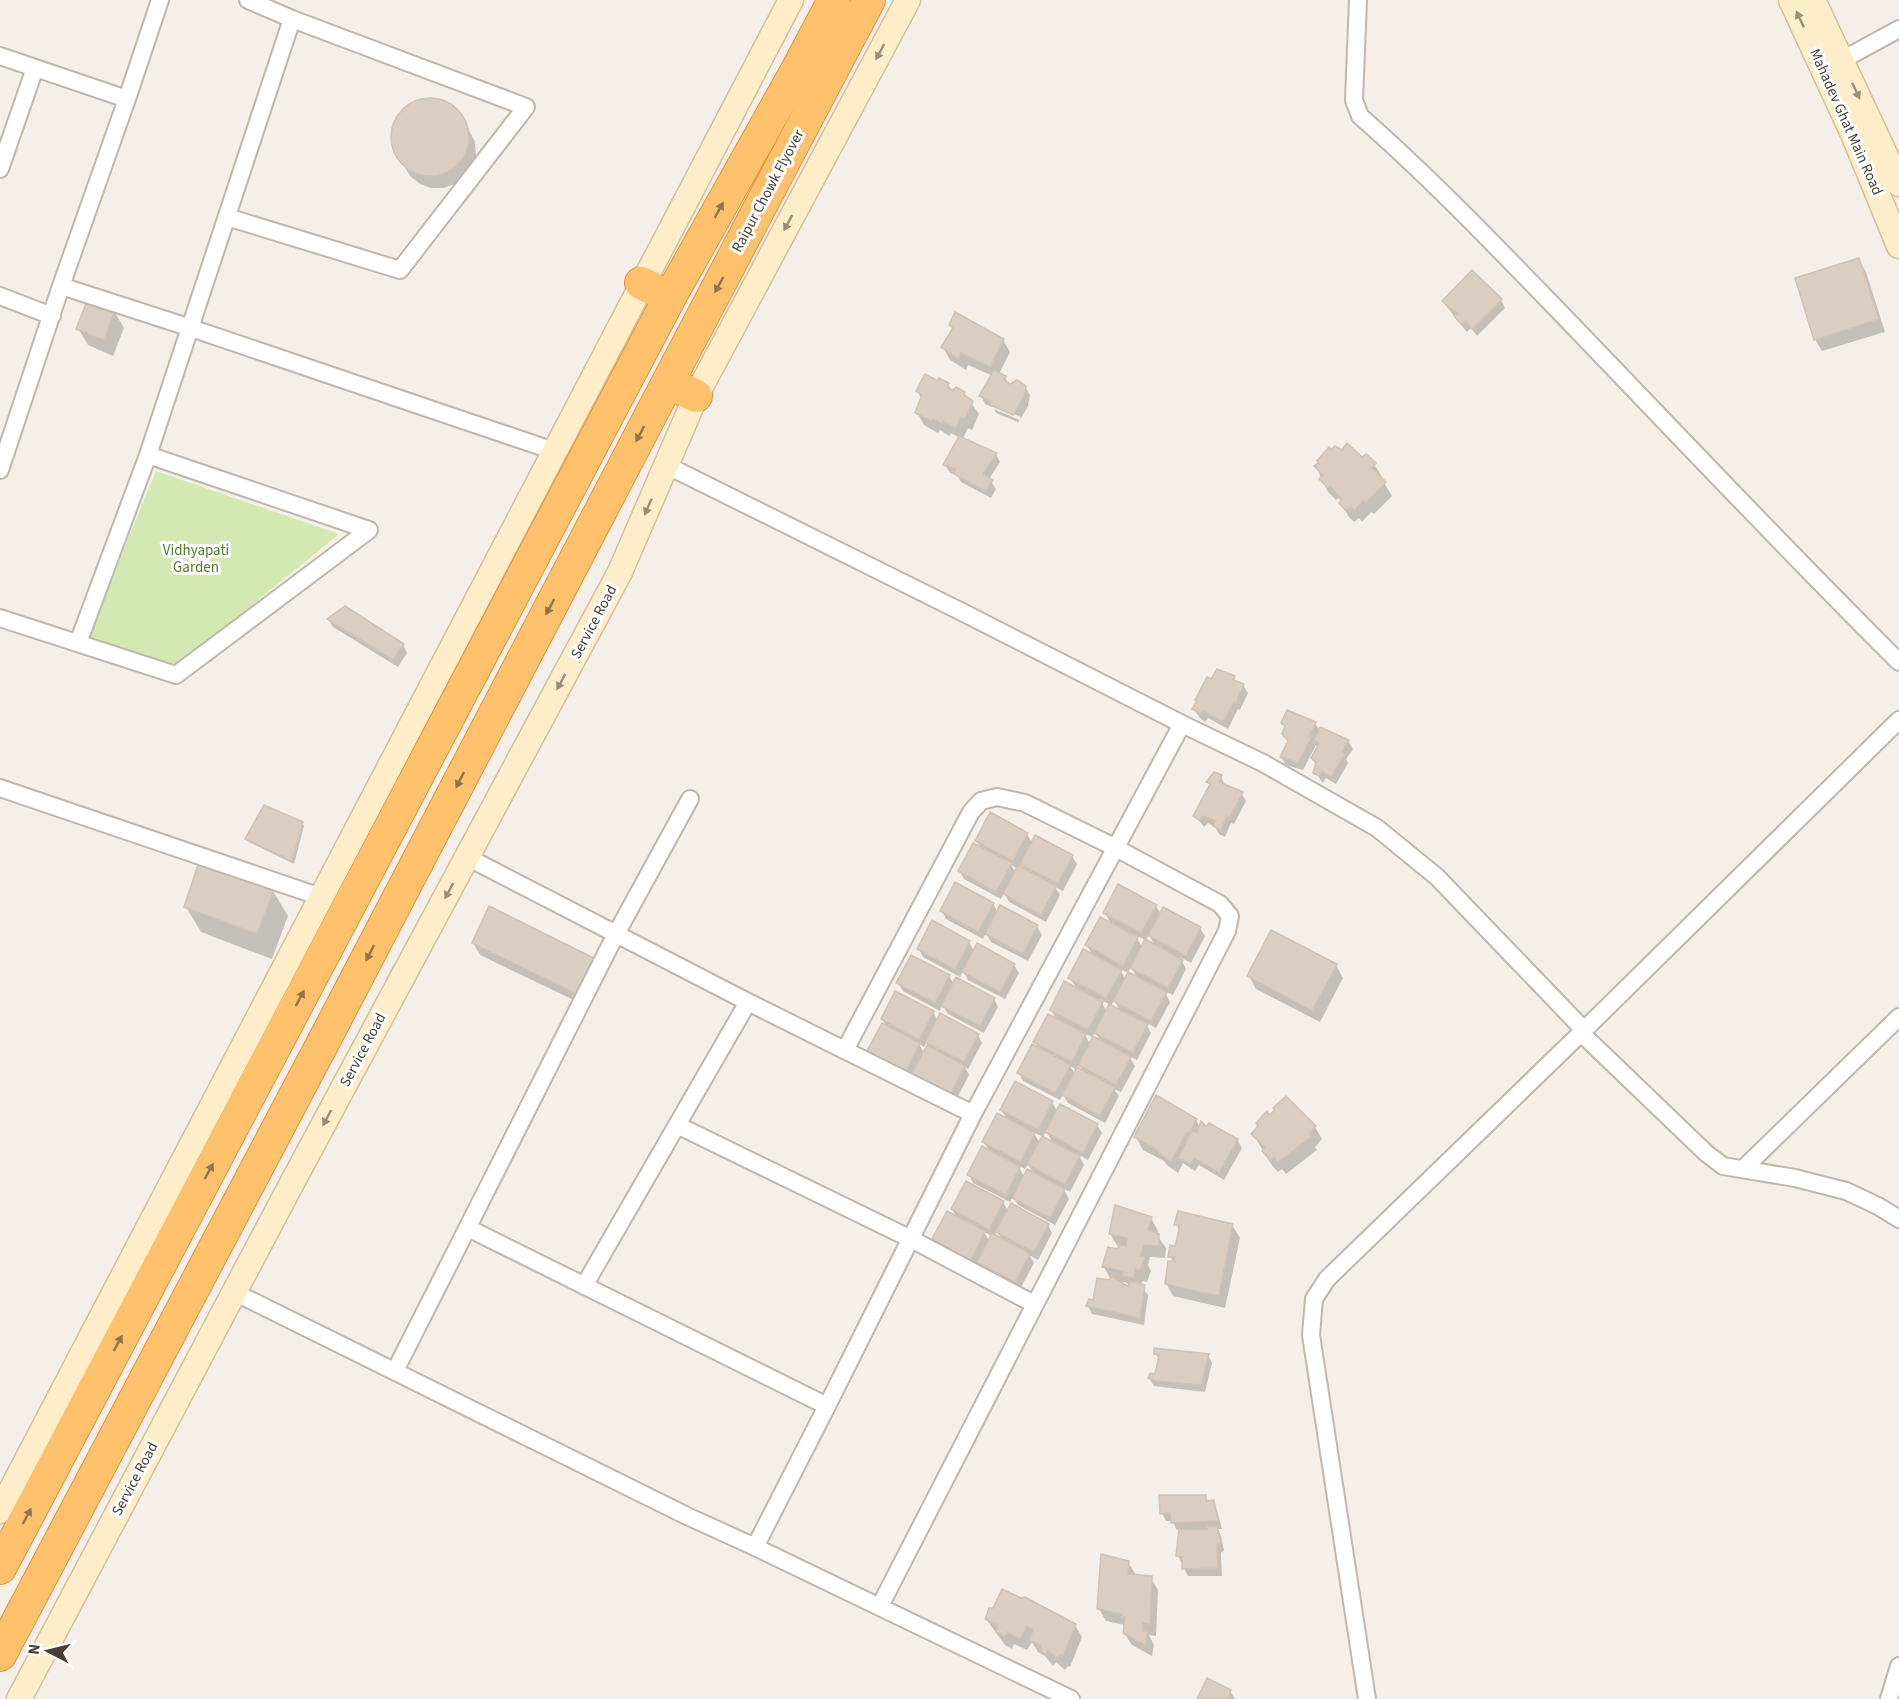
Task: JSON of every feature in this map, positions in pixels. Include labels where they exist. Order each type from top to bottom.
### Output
[{"type":"highway","points":[[0,1568],[670,297],[834,0]]},
{"type":"highway","name":"Raipur Chowk Flyover","points":[[0,1654],[321,1048],[869,0]]},
{"type":"highway","points":[[641,283],[670,297]]},
{"type":"highway","points":[[668,382],[696,396]]},
{"type":"street","points":[[0,470],[4,448],[52,316],[160,0]]},
{"type":"street","points":[[227,217],[400,270],[526,107],[292,19],[248,0]]},
{"type":"street","points":[[0,1511],[791,0]]},
{"type":"street","name":"Service Road","points":[[19,1699],[234,1292],[621,572],[696,396],[908,0]]},
{"type":"street","points":[[1358,0],[1354,100],[1360,116],[1454,204],[1634,388],[1798,562],[1899,662]]},
{"type":"street","name":"Mahadev Ghat Main Road","points":[[1791,0],[1853,134],[1899,246]]},
{"type":"street","points":[[1814,0],[1899,184]]},
{"type":"street","points":[[78,643],[148,455],[292,19]]},
{"type":"street","points":[[1842,60],[1899,29]]},
{"type":"street","points":[[0,56],[127,99]]},
{"type":"street","points":[[0,169],[35,68]]},
{"type":"street","points":[[61,286],[554,451]]},
{"type":"street","points":[[0,296],[52,316]]},
{"type":"street","points":[[0,618],[176,675],[369,530],[148,455]]},
{"type":"street","points":[[666,465],[1263,763],[1377,828],[1437,877],[1583,1031],[1706,1153],[1723,1166],[1795,1178],[1846,1191],[1899,1219]]},
{"type":"street","points":[[1367,1699],[1311,1335],[1314,1299],[1327,1279],[1899,720]]},
{"type":"street","points":[[755,1547],[973,1114],[1182,724]]},
{"type":"street","points":[[0,788],[321,897]]},
{"type":"street","points":[[845,1050],[971,812],[981,801],[997,797],[1025,803],[1116,848],[1220,904],[1230,916],[1227,931],[880,1606]]},
{"type":"street","points":[[395,1371],[616,934],[690,799]]},
{"type":"street","points":[[467,858],[973,1114]]},
{"type":"street","points":[[584,1286],[748,1002]]},
{"type":"street","points":[[1744,1168],[1899,1017]]},
{"type":"street","points":[[677,1125],[911,1239],[1034,1304]]},
{"type":"street","points":[[468,1228],[827,1406]]},
{"type":"street","points":[[234,1292],[687,1516],[1071,1699]]},
{"type":"street","points":[[1889,1699],[1899,1666]]},
{"type":"green space","name":"Vidhyapati Garden","points":[[156,471],[339,534],[174,669],[86,640]]},
{"type":"building","points":[[430,98],[445,101],[458,109],[466,122],[469,137],[466,152],[458,165],[445,173],[430,176],[415,173],[402,165],[394,152],[391,137],[394,122],[402,109],[415,101]]},
{"type":"building","points":[[1859,258],[1879,319],[1814,340],[1795,278]]},
{"type":"building","points":[[1472,270],[1502,299],[1472,329],[1466,321],[1461,324],[1454,316],[1458,314],[1442,301]]},
{"type":"building","points":[[88,299],[115,310],[104,340],[76,329]]},
{"type":"building","points":[[955,312],[1004,339],[990,367],[961,353],[958,359],[941,347],[953,328],[949,325]]},
{"type":"building","points":[[994,370],[1006,376],[1004,380],[1010,384],[1017,380],[1026,386],[1024,397],[1013,415],[990,405],[991,401],[979,396]]},
{"type":"building","points":[[925,374],[938,381],[939,378],[949,383],[947,388],[953,390],[956,387],[965,392],[964,395],[973,401],[965,419],[961,417],[955,429],[944,421],[942,424],[933,419],[931,421],[915,413],[922,395],[916,391]]},
{"type":"building","points":[[959,436],[997,453],[983,474],[993,480],[986,491],[954,474],[956,469],[943,465]]},
{"type":"building","points":[[1347,443],[1362,457],[1366,454],[1376,463],[1372,468],[1386,482],[1366,503],[1363,500],[1354,511],[1351,507],[1346,511],[1339,503],[1342,499],[1330,486],[1328,488],[1319,479],[1323,475],[1314,466],[1319,463],[1317,461],[1329,447],[1331,450],[1335,446],[1342,450]]},
{"type":"building","points":[[345,606],[404,644],[393,660],[327,619]]},
{"type":"building","points":[[1217,669],[1235,676],[1233,680],[1244,684],[1236,703],[1234,702],[1223,722],[1203,711],[1201,714],[1192,709],[1207,677],[1211,679]]},
{"type":"building","points":[[1287,710],[1316,722],[1309,736],[1312,737],[1298,763],[1280,757],[1288,741],[1282,734],[1285,726],[1281,723]]},
{"type":"building","points":[[1320,727],[1349,740],[1342,752],[1345,754],[1331,777],[1322,771],[1319,776],[1313,773],[1316,762],[1311,758],[1319,743],[1314,740]]},
{"type":"building","points":[[1214,772],[1222,775],[1219,782],[1243,792],[1230,817],[1227,816],[1221,830],[1213,826],[1215,821],[1203,816],[1199,820],[1193,816],[1210,784],[1206,782]]},
{"type":"building","points":[[264,805],[303,822],[292,861],[245,839]]},
{"type":"building","points":[[990,812],[1028,833],[1013,861],[975,841]]},
{"type":"building","points":[[1035,835],[1073,855],[1058,884],[1020,864]]},
{"type":"building","points":[[973,843],[1012,863],[996,892],[958,871]]},
{"type":"building","points":[[198,865],[274,890],[257,934],[184,907]]},
{"type":"building","points":[[1018,865],[1056,886],[1041,915],[1003,894]]},
{"type":"building","points":[[955,882],[994,903],[978,932],[940,911]]},
{"type":"building","points":[[1118,884],[1157,905],[1141,933],[1103,913]]},
{"type":"building","points":[[1000,905],[1038,925],[1023,954],[985,934]]},
{"type":"building","points":[[489,906],[598,960],[581,996],[472,943]]},
{"type":"building","points":[[1163,907],[1201,927],[1186,956],[1148,935]]},
{"type":"building","points":[[1100,917],[1138,937],[1123,966],[1085,945]]},
{"type":"building","points":[[932,920],[970,941],[955,970],[917,949]]},
{"type":"building","points":[[1271,930],[1337,964],[1312,1011],[1247,976]]},
{"type":"building","points":[[1145,939],[1183,960],[1168,988],[1130,968]]},
{"type":"building","points":[[977,943],[1015,964],[1000,992],[962,972]]},
{"type":"building","points":[[1083,949],[1122,970],[1106,998],[1068,978]]},
{"type":"building","points":[[911,955],[950,975],[935,1003],[896,983]]},
{"type":"building","points":[[1128,972],[1167,992],[1151,1021],[1113,1001]]},
{"type":"building","points":[[956,977],[995,998],[980,1026],[941,1006]]},
{"type":"building","points":[[1064,981],[1103,1002],[1088,1030],[1050,1010]]},
{"type":"building","points":[[895,991],[934,1011],[919,1040],[881,1019]]},
{"type":"building","points":[[1109,1004],[1148,1024],[1133,1053],[1094,1033]]},
{"type":"building","points":[[940,1013],[979,1034],[964,1062],[925,1042]]},
{"type":"building","points":[[1048,1014],[1086,1034],[1072,1062],[1033,1042]]},
{"type":"building","points":[[882,1023],[920,1043],[906,1072],[867,1051]]},
{"type":"building","points":[[1093,1036],[1131,1057],[1116,1085],[1078,1065]]},
{"type":"building","points":[[1032,1044],[1071,1065],[1055,1093],[1017,1073]]},
{"type":"building","points":[[927,1045],[965,1066],[950,1095],[912,1074]]},
{"type":"building","points":[[1077,1067],[1115,1087],[1100,1116],[1062,1095]]},
{"type":"building","points":[[1015,1081],[1053,1101],[1038,1130],[1000,1110]]},
{"type":"building","points":[[1156,1095],[1197,1119],[1189,1133],[1186,1133],[1171,1162],[1156,1149],[1134,1137]]},
{"type":"building","points":[[1286,1096],[1316,1126],[1309,1134],[1311,1137],[1278,1162],[1274,1157],[1270,1160],[1262,1151],[1265,1147],[1251,1134],[1258,1126],[1256,1123],[1267,1111],[1269,1115]]},
{"type":"building","points":[[1060,1104],[1098,1124],[1083,1153],[1045,1132]]},
{"type":"building","points":[[997,1113],[1035,1133],[1021,1162],[982,1142]]},
{"type":"building","points":[[1201,1121],[1206,1127],[1209,1123],[1238,1139],[1219,1173],[1194,1158],[1191,1164],[1178,1158],[1192,1131],[1197,1133]]},
{"type":"building","points":[[1042,1136],[1080,1156],[1065,1185],[1027,1164]]},
{"type":"building","points":[[982,1146],[1020,1167],[1006,1195],[967,1175]]},
{"type":"building","points":[[1027,1169],[1065,1189],[1050,1218],[1012,1198]]},
{"type":"building","points":[[966,1181],[1004,1201],[989,1230],[951,1209]]},
{"type":"building","points":[[1011,1203],[1049,1224],[1034,1252],[995,1232]]},
{"type":"building","points":[[1115,1205],[1152,1217],[1148,1230],[1159,1234],[1159,1246],[1144,1245],[1140,1256],[1145,1257],[1140,1270],[1135,1269],[1134,1278],[1122,1276],[1124,1271],[1102,1267],[1108,1247],[1118,1249],[1119,1245],[1126,1246],[1127,1238],[1109,1234]]},
{"type":"building","points":[[947,1211],[985,1231],[971,1260],[932,1239]]},
{"type":"building","points":[[1178,1211],[1233,1224],[1219,1296],[1165,1284],[1168,1261],[1175,1261],[1175,1257],[1168,1257],[1170,1245],[1175,1246],[1180,1225],[1174,1225]]},
{"type":"building","points":[[992,1233],[1030,1254],[1015,1282],[977,1262]]},
{"type":"building","points":[[1111,1276],[1129,1287],[1130,1281],[1145,1285],[1140,1318],[1086,1306],[1089,1299],[1093,1300],[1097,1278],[1109,1280]]},
{"type":"building","points":[[1154,1348],[1209,1354],[1201,1385],[1148,1378],[1150,1373],[1155,1374],[1159,1355],[1154,1354]]},
{"type":"building","points":[[1159,1495],[1206,1495],[1206,1501],[1214,1500],[1218,1521],[1171,1523],[1170,1513],[1160,1514]]},
{"type":"building","points":[[1207,1526],[1217,1526],[1221,1542],[1217,1545],[1218,1568],[1182,1569],[1182,1557],[1176,1556],[1179,1529],[1207,1530]]},
{"type":"building","points":[[1101,1554],[1129,1561],[1128,1574],[1152,1576],[1150,1625],[1143,1623],[1143,1631],[1148,1631],[1145,1645],[1123,1633],[1125,1617],[1121,1617],[1122,1614],[1097,1609]]},
{"type":"building","points":[[1002,1589],[1021,1598],[1025,1597],[1076,1624],[1063,1656],[1061,1654],[1057,1659],[1048,1650],[1045,1655],[1040,1649],[1041,1646],[1029,1640],[1033,1630],[1027,1626],[1020,1639],[1007,1632],[1005,1637],[996,1632],[998,1625],[985,1619],[989,1608],[993,1608]]},
{"type":"building","points":[[1207,1678],[1231,1690],[1228,1699],[1197,1699]]}]
